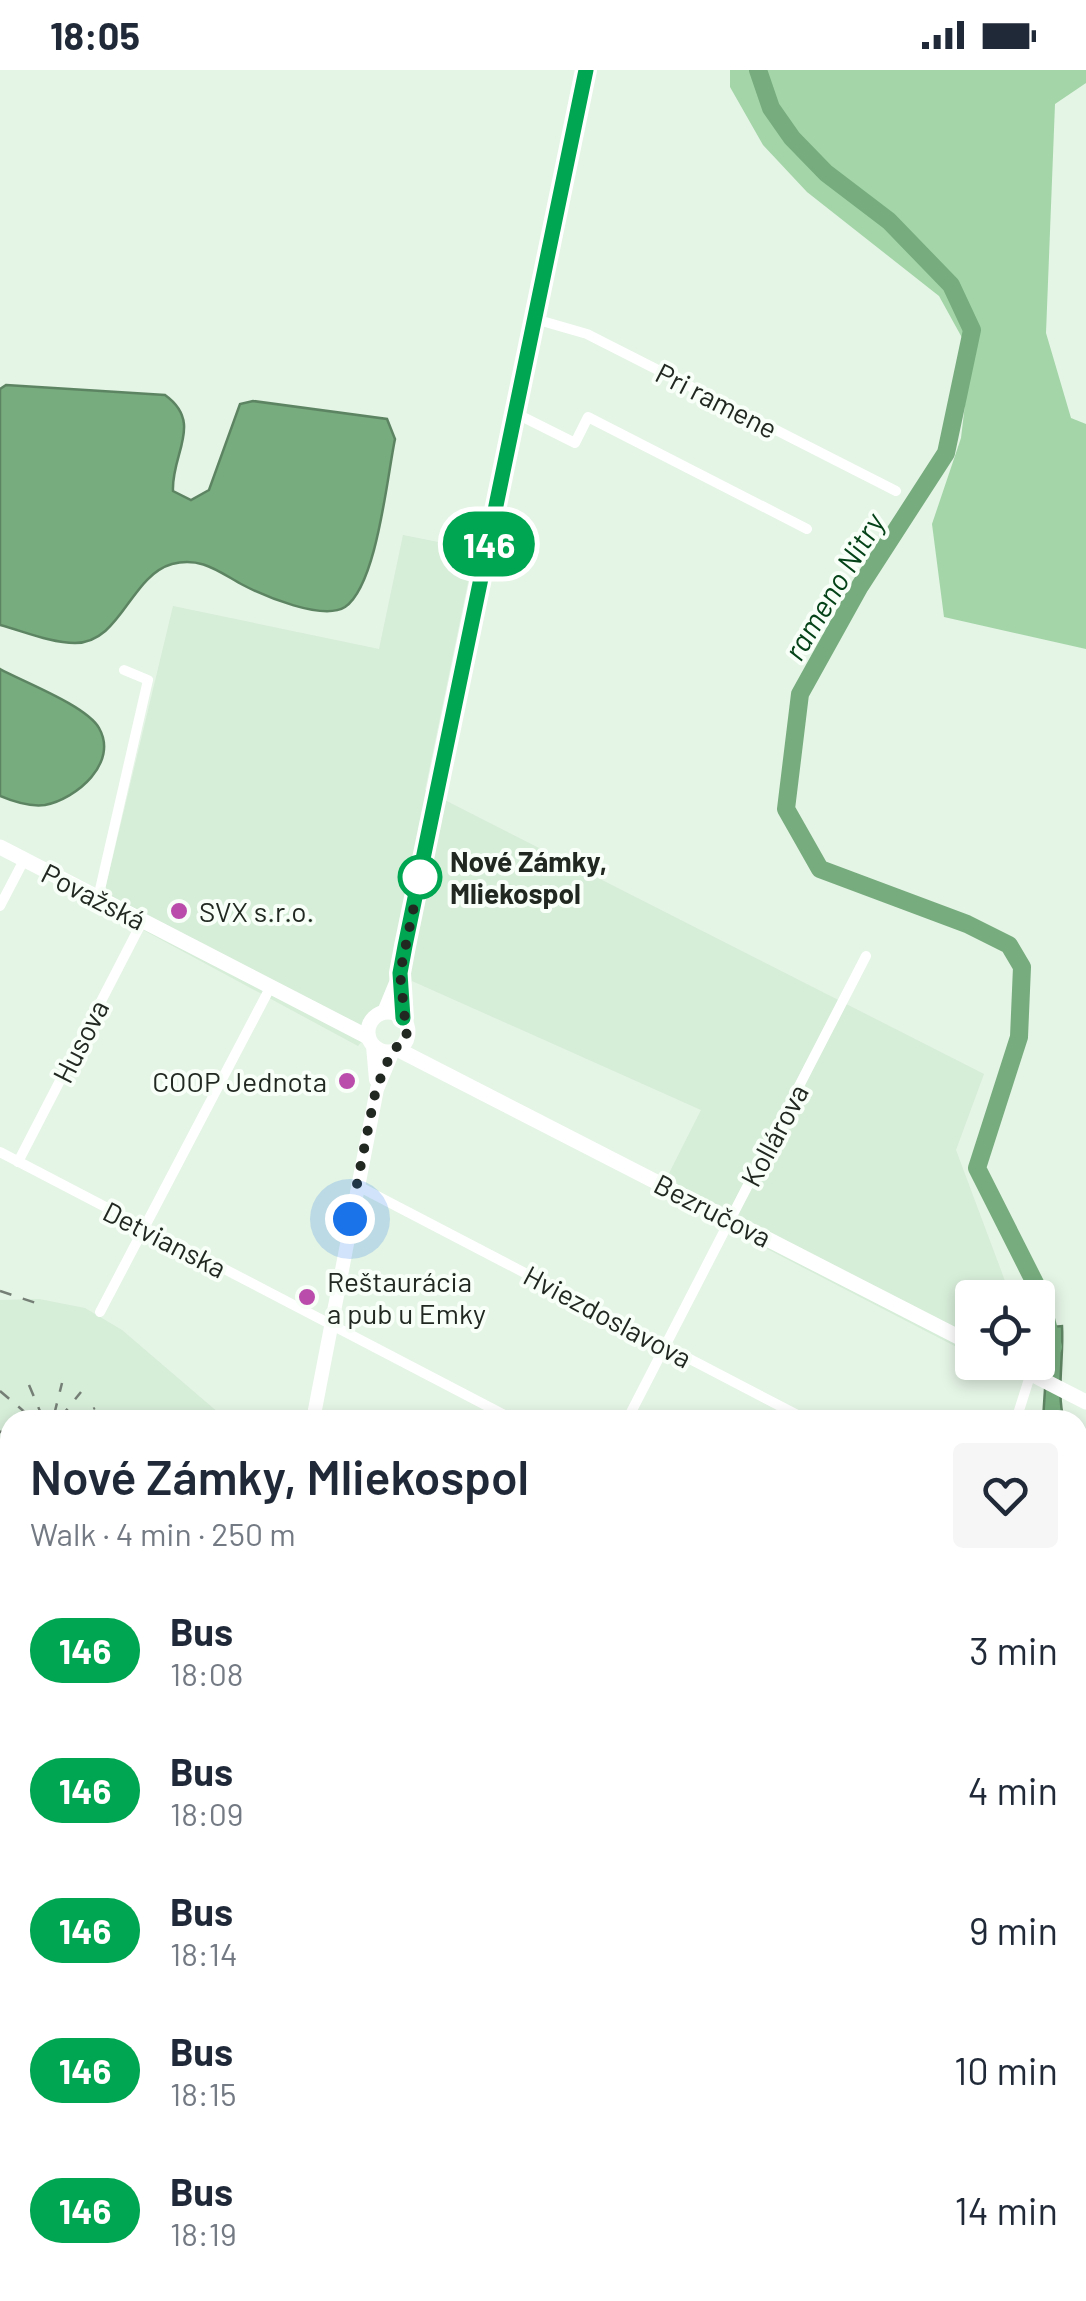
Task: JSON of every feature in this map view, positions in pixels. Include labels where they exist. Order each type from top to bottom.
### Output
[{"type":"main road","name":"Považská","points":[[0,847],[142,920],[179,932],[371,1041]]},
{"type":"main road","name":"Považská","points":[[296,998],[379,1014]]},
{"type":"main road","name":"Bezručova","points":[[379,1014],[405,1026],[453,1076]]},
{"type":"main road","points":[[371,1041],[379,1014]]},
{"type":"main road","points":[[395,1050],[405,1026]]},
{"type":"main road","name":"Bezručova","points":[[371,1041],[453,1076],[955,1335]]},
{"type":"main road","points":[[1036,1380],[1086,1402]]},
{"type":"street","points":[[379,1014],[400,973],[586,70]]},
{"type":"street","name":"Pri ramene","points":[[535,318],[587,334],[896,492]]},
{"type":"street","points":[[515,414],[576,443],[588,417],[806,530]]},
{"type":"street","points":[[98,898],[148,680],[124,670]]},
{"type":"street","points":[[0,906],[24,860]]},
{"type":"street","name":"Husova","points":[[18,1162],[142,920]]},
{"type":"street","name":"Kollárova","points":[[632,1410],[866,956]]},
{"type":"street","points":[[400,973],[405,1026]]},
{"type":"street","points":[[100,1312],[270,986]]},
{"type":"street","points":[[371,1041],[376,1089]]},
{"type":"street","points":[[315,1410],[376,1089],[395,1050]]},
{"type":"street","name":"Detvianska","points":[[0,1152],[495,1410]]},
{"type":"street","name":"Hviezdoslavova","points":[[356,1184],[788,1410]]},
{"type":"street","points":[[1020,1410],[1034,1380]]},
{"type":"shaded area","points":[[730,70],[1086,70],[1086,83],[1055,104],[1046,333],[1071,418],[1086,424],[1086,649],[944,617],[932,524],[961,438],[971,354],[939,296],[807,192],[763,145],[730,87]]},
{"type":"shaded area","points":[[6,385],[165,395],[176,406],[184,428],[173,491],[191,500],[209,490],[240,404],[253,401],[387,419],[395,439],[384,503],[373,554],[356,595],[335,611],[309,609],[265,595],[209,567],[182,562],[158,571],[146,581],[115,621],[91,640],[56,641],[0,625],[0,389]]},
{"type":"shaded area","points":[[403,535],[448,544],[473,558],[425,790],[984,1074],[956,1150],[1005,1280],[955,1280],[955,1346],[659,1193],[701,1110],[412,981],[358,1046],[108,911],[104,894],[173,606],[379,649]]},
{"type":"shaded area","points":[[0,669],[69,703],[99,728],[104,741],[99,766],[81,787],[57,801],[33,805],[0,796]]},
{"type":"shaded area","points":[[39,1299],[85,1308],[122,1330],[215,1410],[0,1410],[0,1300]]},
{"type":"shaded area","points":[[1062,1326],[1063,1410],[1044,1410],[1046,1380],[1055,1380],[1055,1327]]},
{"type":"waterway","name":"rameno Nitry","points":[[758,70],[771,108],[792,138],[826,173],[889,221],[951,285],[972,330],[946,453],[860,586],[800,694],[786,809],[820,869],[967,924],[1009,945],[1022,967],[1019,1037],[977,1168],[1033,1280]]},
{"type":"railway","points":[[0,1291],[45,1306]]},
{"type":"railway","points":[[55,1410],[62,1383]]},
{"type":"railway","points":[[29,1385],[39,1410]]},
{"type":"railway","points":[[0,1391],[22,1410]]},
{"type":"railway","points":[[66,1410],[81,1392]]},
{"type":"railway","points":[[91,1410],[95,1408]]},
{"type":"bus line","name":"146","points":[[403,1018],[400,973],[405,946],[586,70]]},
{"type":"place","name":"Nové Zámky, Mliekospol","points":[[420,877]]},
{"type":"place","name":"SVX s.r.o.","points":[[179,911]]},
{"type":"place","name":"COOP Jednota","points":[[347,1081]]},
{"type":"place","name":"Reštaurácia a pub u Emky","points":[[307,1297]]},
{"type":"route","points":[[350,1219],[376,1089],[392,1051],[407,1038],[400,973],[420,877]]}]
